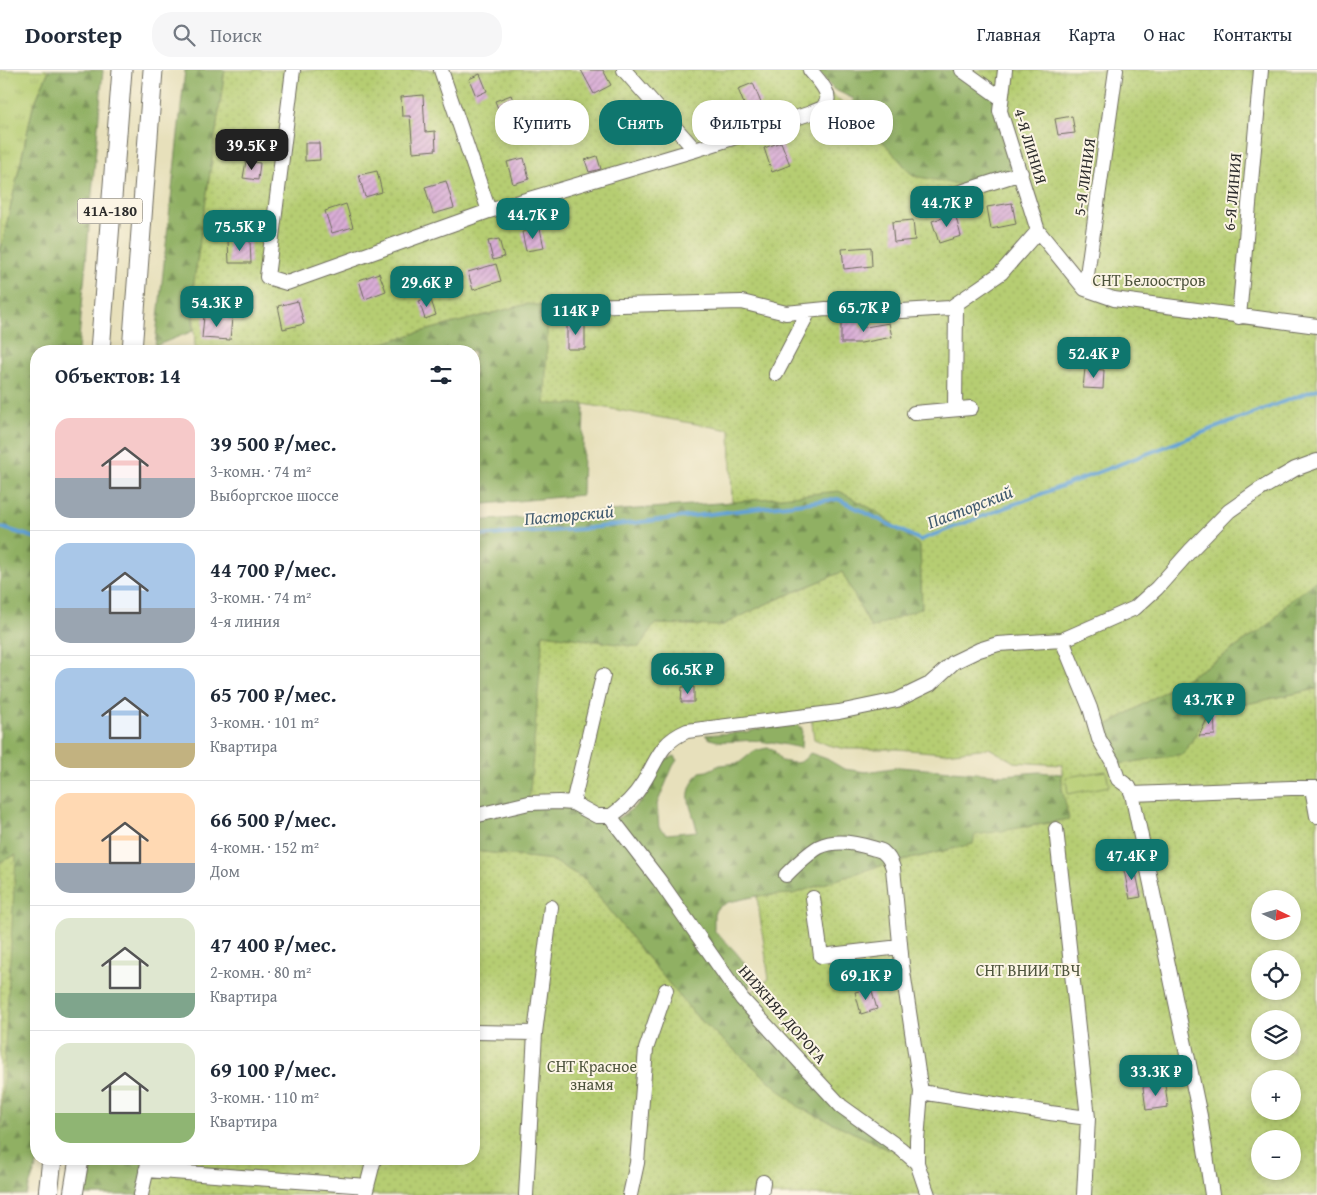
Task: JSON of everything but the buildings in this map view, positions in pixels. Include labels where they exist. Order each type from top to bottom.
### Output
[{"type":"main road","name":"41А-180","points":[[100,345],[122,70]]},
{"type":"main road","name":"41А-180","points":[[132,345],[153,70]]},
{"type":"main road","points":[[48,1195],[51,1165]]},
{"type":"main road","points":[[74,1195],[78,1165]]},
{"type":"street","points":[[293,70],[267,277],[287,283],[489,211],[695,150],[823,108],[827,100],[827,91],[810,70]]},
{"type":"street","points":[[441,70],[489,211]]},
{"type":"street","points":[[624,70],[695,150]]},
{"type":"street","points":[[962,70],[1001,98]]},
{"type":"street","name":"4-Я ЛИНИЯ","points":[[1005,70],[1000,110],[1038,230]]},
{"type":"street","name":"5-Я ЛИНИЯ","points":[[1085,289],[1116,70]]},
{"type":"street","name":"6-Я ЛИНИЯ","points":[[1239,317],[1261,70]]},
{"type":"street","points":[[920,205],[1020,173]]},
{"type":"street","points":[[581,306],[742,302],[786,313],[826,309],[902,311],[950,308],[1001,273],[1038,230],[1085,289],[1114,299],[1317,326]]},
{"type":"street","points":[[954,409],[956,304]]},
{"type":"street","points":[[776,374],[809,312]]},
{"type":"street","points":[[914,413],[971,408]]},
{"type":"street","points":[[480,815],[529,803],[572,803],[597,816],[611,816],[632,798],[643,784],[664,746],[676,736],[687,731],[838,712],[897,700],[930,684],[954,662],[980,650],[998,644],[1062,640],[1135,608],[1229,511],[1259,490],[1295,469],[1317,461]]},
{"type":"street","points":[[1062,640],[1090,708],[1099,739],[1112,761],[1118,779],[1129,787],[1132,794],[1200,1116],[1212,1195]]},
{"type":"street","points":[[572,803],[603,676]]},
{"type":"street","points":[[1132,794],[1315,788],[1317,816]]},
{"type":"street","name":"НИЖНЯЯ ДОРОГА","points":[[611,816],[615,824],[659,880],[742,999],[842,1106],[917,1163]]},
{"type":"street","points":[[1056,829],[1088,1118],[1084,1195]]},
{"type":"street","points":[[786,875],[800,861],[818,848],[834,843],[854,843],[883,852],[891,861],[900,947],[921,1092],[917,1163],[928,1195]]},
{"type":"street","points":[[813,898],[821,956],[900,947]]},
{"type":"street","points":[[526,1195],[534,1033],[551,907]]},
{"type":"street","points":[[630,1195],[637,1163],[646,1048],[666,990]]},
{"type":"street","points":[[480,1032],[534,1033]]},
{"type":"street","points":[[921,1092],[1088,1118]]},
{"type":"street","points":[[901,1149],[917,1140]]},
{"type":"street","points":[[141,1195],[148,1165]]},
{"type":"street","points":[[156,1165],[366,1190],[372,1165]]},
{"type":"green space","points":[[0,70],[49,70],[33,107],[0,254]]},
{"type":"green space","points":[[49,70],[103,70],[79,345],[30,345],[30,1165],[37,1165],[26,1195],[0,1195],[0,1135],[15,856],[0,862],[0,254],[33,107]]},
{"type":"green space","points":[[185,70],[225,70],[193,289],[193,331],[155,345]]},
{"type":"green space","points":[[225,70],[810,70],[827,91],[838,100],[810,100],[810,145],[886,145],[913,176],[974,187],[1020,172],[1000,98],[962,70],[1317,70],[1317,580],[1287,603],[1271,623],[1220,658],[1111,723],[1096,728],[1114,765],[1184,754],[1209,712],[1317,689],[1317,1195],[141,1195],[148,1165],[480,1165],[480,852],[552,860],[586,880],[697,1017],[800,1108],[888,1150],[897,1147],[841,1106],[742,999],[769,979],[757,896],[793,894],[873,868],[973,844],[975,835],[1069,819],[1062,788],[1062,765],[1014,762],[989,748],[944,753],[897,749],[846,749],[828,745],[814,739],[811,715],[680,734],[621,810],[585,810],[529,803],[543,634],[639,647],[655,624],[721,626],[764,605],[842,572],[871,628],[922,608],[920,546],[876,511],[839,491],[732,502],[730,430],[584,404],[545,404],[548,306],[527,304],[377,345],[195,345],[193,289]]},
{"type":"green space","points":[[817,70],[962,70],[1000,97],[1020,172],[974,187],[913,176],[886,145],[893,145],[893,100],[853,100],[833,89]]},
{"type":"green space","points":[[527,304],[549,306],[545,403],[584,404],[582,495],[480,504],[480,345],[377,345]]},
{"type":"green space","points":[[839,491],[876,511],[920,546],[922,609],[871,628],[842,572],[764,605],[721,626],[656,624],[639,647],[543,634],[541,802],[618,818],[644,798],[662,761],[675,756],[677,760],[657,804],[659,828],[667,834],[697,831],[689,802],[689,795],[690,788],[700,772],[720,765],[739,763],[754,751],[767,748],[773,749],[781,761],[800,762],[810,753],[827,759],[844,769],[866,772],[899,767],[1004,775],[1039,772],[1061,774],[1069,819],[1030,826],[973,844],[873,868],[793,894],[757,896],[729,902],[718,907],[714,913],[714,930],[737,953],[750,974],[750,985],[742,998],[898,1147],[888,1150],[800,1108],[697,1017],[586,880],[552,860],[480,852],[480,521],[732,502]]},
{"type":"green space","points":[[1317,580],[1317,689],[1209,712],[1184,754],[1114,765],[1096,728],[1111,723],[1220,658],[1271,623],[1287,603]]},
{"type":"green space","points":[[799,720],[798,726],[802,728],[801,748],[752,740],[718,741],[705,735],[746,732]]},
{"type":"green space","points":[[1106,771],[1109,786],[1068,794],[1066,777]]},
{"type":"green space","points":[[16,856],[0,1135],[0,862]]},
{"type":"green space","points":[[89,1165],[148,1165],[141,1195],[85,1195]]},
{"type":"waterway","name":"Пасторский","points":[[480,536],[581,529],[838,499],[920,540],[1317,389]]},
{"type":"waterway","name":"Пасторский","points":[[0,527],[30,536]]},
{"type":"park label","name":"СНТ Белоостров","points":[[1149,280]]},
{"type":"park label","name":"СНТ ВНИИ ТВЧ","points":[[1028,970]]},
{"type":"park label","name":"СНТ Красное знамя","points":[[592,1075]]}]
